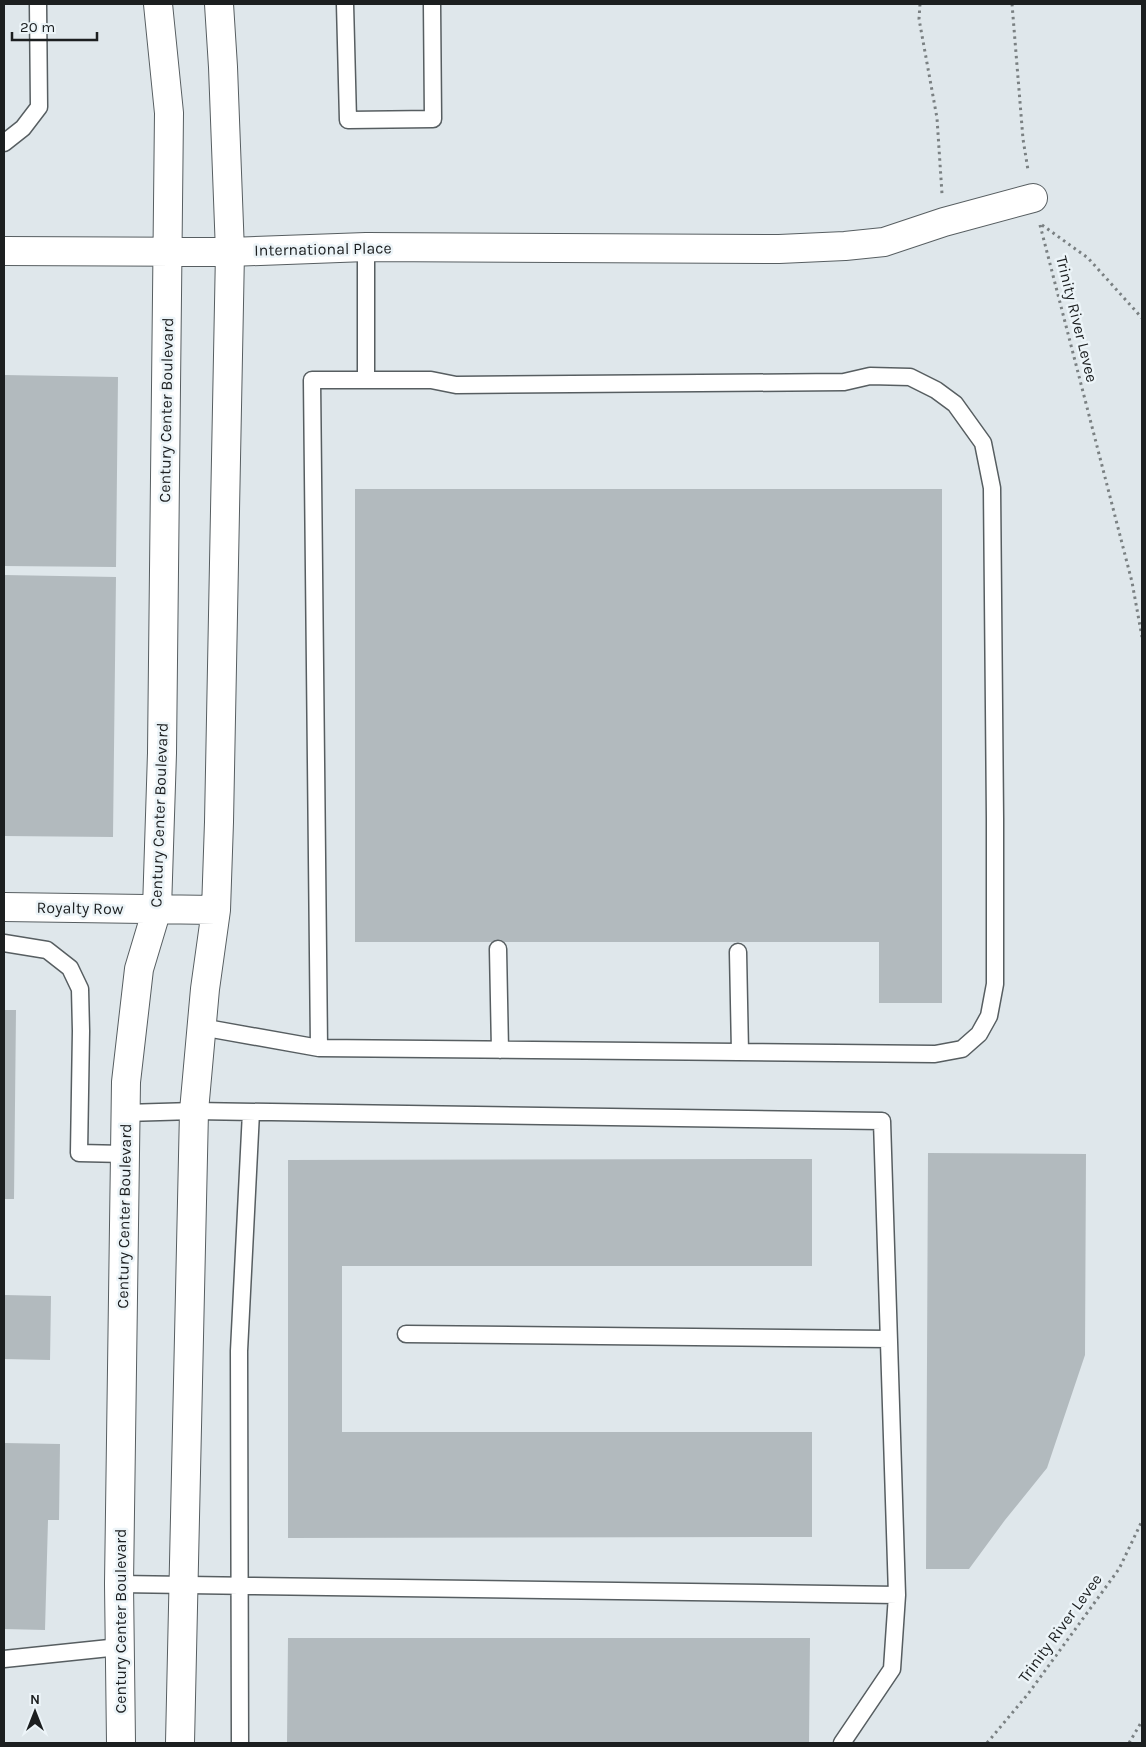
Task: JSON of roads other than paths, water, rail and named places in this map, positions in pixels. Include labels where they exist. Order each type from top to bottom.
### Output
[{"type":"street","name":"Century Center Boulevard","points":[[121,1743],[119,1584],[126,1082],[139,969],[158,909],[162,753],[170,113],[158,4]]},
{"type":"street","points":[[180,1743],[194,1112],[205,990],[216,910],[219,822],[230,252],[223,67],[218,4]]},
{"type":"street","name":"International Place","points":[[4,251],[230,252],[366,247],[779,249],[884,242],[944,222],[1036,211]]},
{"type":"street","name":"Royalty Row","points":[[4,907],[216,910]]},
{"type":"lane","points":[[4,142],[23,128],[39,107],[38,4]]},
{"type":"lane","points":[[346,4],[348,120],[433,119],[432,4]]},
{"type":"lane","points":[[366,247],[366,380]]},
{"type":"lane","points":[[201,1027],[319,1048],[935,1054],[962,1049],[980,1034],[990,1016],[995,984],[992,488],[984,443],[955,404],[936,390],[910,377],[870,376],[844,382],[456,385],[431,380],[312,380],[319,1048]]},
{"type":"lane","points":[[4,943],[47,950],[70,968],[80,988],[79,1153],[125,1154]]},
{"type":"lane","points":[[498,949],[500,1050]]},
{"type":"lane","points":[[738,952],[740,1052]]},
{"type":"lane","points":[[125,1113],[251,1112],[882,1121],[897,1595],[892,1668],[842,1743]]},
{"type":"lane","points":[[240,1743],[239,1351],[251,1112]]},
{"type":"lane","points":[[406,1334],[889,1339]]},
{"type":"lane","points":[[119,1584],[897,1595]]},
{"type":"lane","points":[[4,1659],[119,1647]]}]
